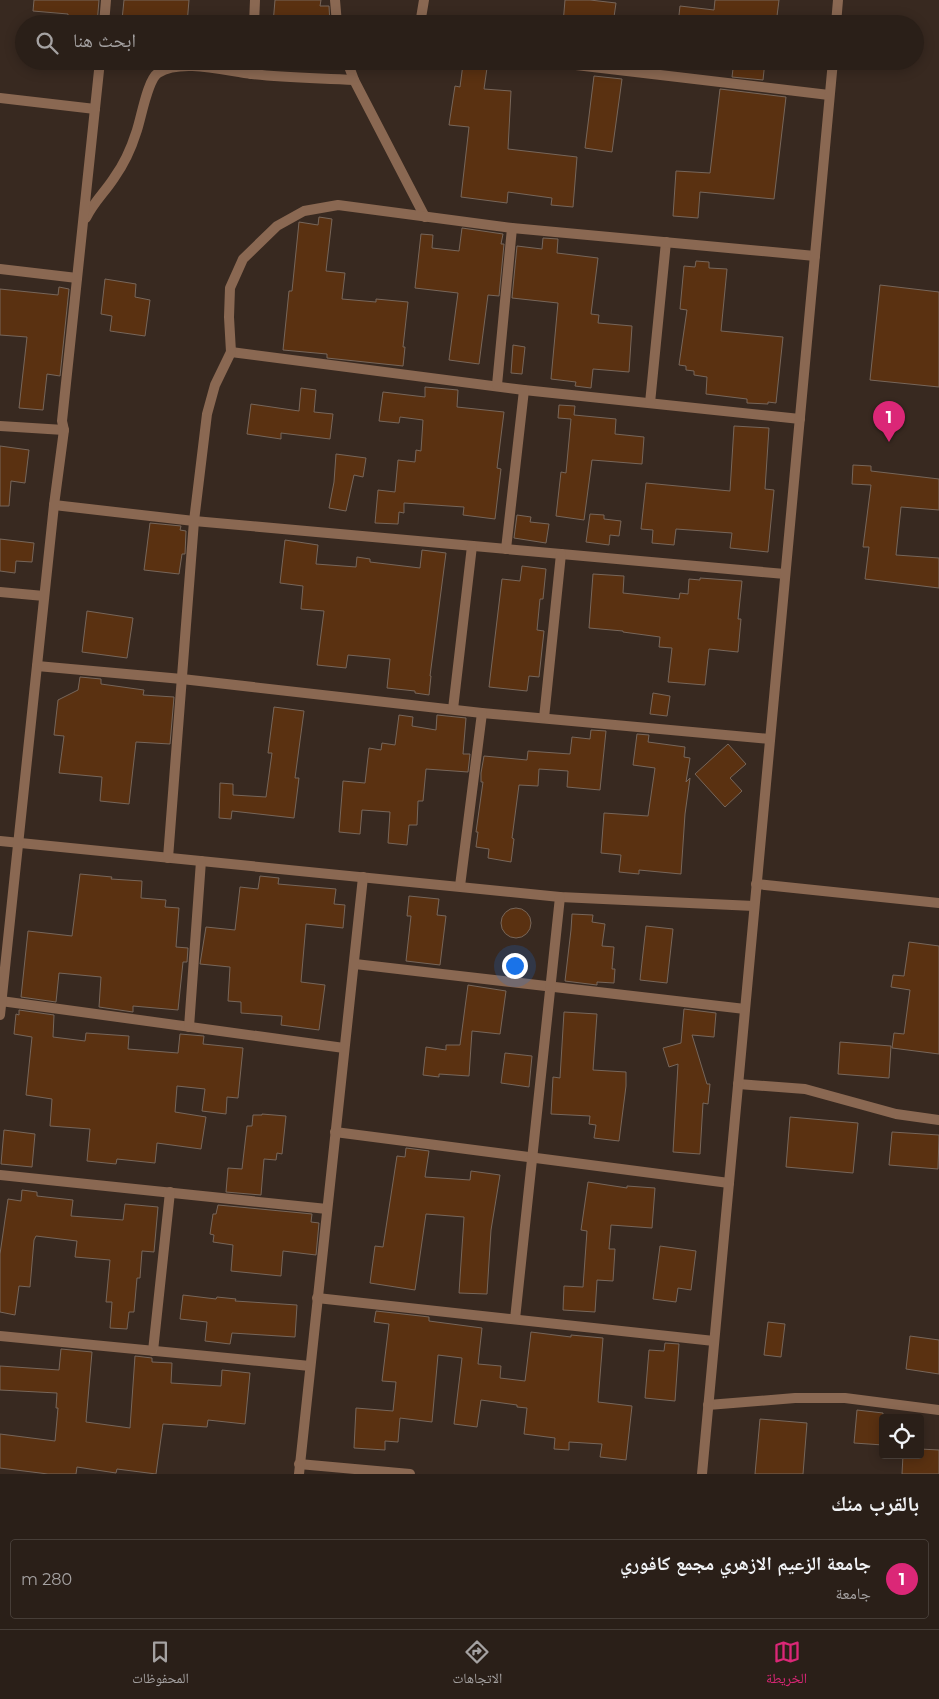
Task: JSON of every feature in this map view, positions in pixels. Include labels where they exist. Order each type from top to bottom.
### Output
[{"type":"street","points":[[105,15],[106,0]]},
{"type":"street","points":[[254,15],[255,0]]},
{"type":"street","points":[[336,0],[337,15]]},
{"type":"street","points":[[422,15],[424,0]]},
{"type":"street","points":[[837,15],[838,0]]},
{"type":"street","points":[[0,1015],[44,596],[64,430],[62,421],[99,70]]},
{"type":"street","points":[[83,226],[91,207],[115,177],[129,152],[150,85],[156,74],[165,70]]},
{"type":"street","points":[[222,70],[251,74],[354,80]]},
{"type":"street","points":[[251,70],[251,74]]},
{"type":"street","points":[[350,70],[425,217]]},
{"type":"street","points":[[618,70],[830,95]]},
{"type":"street","points":[[702,1474],[832,70]]},
{"type":"street","points":[[0,98],[95,109]]},
{"type":"street","points":[[168,858],[194,521],[207,414],[215,385],[231,352],[230,288],[243,259],[276,226],[304,211],[338,205],[512,228],[815,256]]},
{"type":"street","points":[[497,385],[512,228]]},
{"type":"street","points":[[650,403],[666,242]]},
{"type":"street","points":[[0,269],[77,278]]},
{"type":"street","points":[[231,352],[524,390],[800,419]]},
{"type":"street","points":[[506,549],[524,390]]},
{"type":"street","points":[[0,426],[64,430]]},
{"type":"street","points":[[54,505],[194,521],[785,574]]},
{"type":"street","points":[[453,709],[472,546]]},
{"type":"street","points":[[544,718],[561,554]]},
{"type":"street","points":[[0,592],[44,596]]},
{"type":"street","points":[[37,666],[182,679],[482,713],[770,739]]},
{"type":"street","points":[[460,886],[482,713]]},
{"type":"street","points":[[0,841],[560,897],[754,906]]},
{"type":"street","points":[[189,1027],[201,861]]},
{"type":"street","points":[[363,877],[299,1469],[410,1474]]},
{"type":"street","points":[[756,884],[939,903]]},
{"type":"street","points":[[515,1320],[560,897]]},
{"type":"street","points":[[354,964],[745,1009]]},
{"type":"street","points":[[2,1001],[344,1048]]},
{"type":"street","points":[[738,1084],[805,1089],[896,1114],[939,1120]]},
{"type":"street","points":[[335,1132],[729,1183]]},
{"type":"street","points":[[0,1174],[327,1209]]},
{"type":"street","points":[[153,1351],[170,1192]]},
{"type":"street","points":[[317,1298],[714,1341]]},
{"type":"street","points":[[0,1336],[310,1366]]},
{"type":"street","points":[[708,1405],[795,1398],[845,1398],[939,1410]]},
{"type":"building","points":[[34,0],[99,0],[98,15],[68,15],[33,11]]},
{"type":"building","points":[[124,0],[189,0],[188,15],[122,15]]},
{"type":"building","points":[[275,0],[321,0],[320,6],[329,6],[330,15],[274,15]]},
{"type":"building","points":[[565,0],[616,3],[614,15],[564,15]]},
{"type":"building","points":[[715,0],[779,0],[777,15],[679,15],[680,6],[714,10]]},
{"type":"building","points":[[462,70],[487,70],[484,89],[511,91],[508,149],[577,157],[573,207],[551,205],[552,198],[508,192],[507,203],[461,197],[469,127],[449,125],[455,86],[460,87]]},
{"type":"building","points":[[733,70],[764,70],[763,80],[732,77]]},
{"type":"building","points":[[594,76],[622,79],[612,152],[585,148]]},
{"type":"building","points":[[720,89],[786,97],[774,199],[700,192],[698,218],[673,216],[676,171],[710,173]]},
{"type":"building","points":[[319,217],[332,219],[326,271],[345,273],[342,299],[376,302],[376,299],[408,302],[403,366],[327,358],[327,354],[283,350],[289,291],[292,291],[299,222],[318,225]]},
{"type":"building","points":[[462,228],[503,234],[501,244],[504,244],[499,296],[488,295],[479,364],[449,360],[458,293],[415,288],[421,234],[433,235],[432,248],[459,251]]},
{"type":"building","points":[[543,238],[558,239],[557,253],[598,258],[591,314],[599,315],[598,323],[632,326],[629,372],[593,369],[591,388],[575,386],[576,382],[551,379],[558,303],[512,298],[517,246],[542,249]]},
{"type":"building","points":[[696,261],[709,262],[709,268],[727,269],[721,331],[783,337],[776,403],[747,403],[747,399],[706,394],[707,377],[694,375],[694,371],[686,370],[686,366],[679,365],[687,310],[680,309],[684,266],[695,267]]},
{"type":"building","points":[[105,279],[136,284],[135,297],[150,300],[145,336],[110,331],[112,316],[101,314]]},
{"type":"building","points":[[880,285],[939,292],[939,387],[870,380]]},
{"type":"building","points":[[59,287],[69,289],[60,376],[47,374],[43,410],[19,408],[27,337],[0,335],[0,289],[58,295]]},
{"type":"building","points":[[513,345],[525,347],[522,374],[511,373]]},
{"type":"building","points":[[425,387],[458,390],[457,407],[504,412],[497,468],[501,469],[495,519],[463,515],[464,507],[404,503],[404,513],[399,512],[398,524],[375,523],[378,490],[395,492],[398,460],[415,462],[416,450],[421,451],[423,420],[400,417],[399,423],[379,421],[383,392],[425,397]]},
{"type":"building","points":[[301,388],[316,390],[314,412],[333,414],[330,439],[281,433],[281,439],[247,434],[251,404],[299,411]]},
{"type":"building","points":[[559,405],[575,406],[574,415],[616,419],[615,434],[644,437],[642,464],[592,460],[584,520],[556,516],[561,472],[566,473],[571,419],[558,418]]},
{"type":"building","points":[[734,426],[769,428],[765,489],[774,490],[768,552],[730,548],[732,533],[676,529],[674,545],[652,543],[653,530],[641,529],[646,483],[730,491]]},
{"type":"building","points":[[0,446],[29,450],[25,483],[11,481],[9,506],[0,506]]},
{"type":"building","points":[[336,454],[366,458],[363,477],[354,475],[346,511],[329,508],[334,482]]},
{"type":"building","points":[[853,465],[871,466],[871,471],[939,479],[939,510],[901,507],[896,555],[939,558],[939,588],[865,579],[869,547],[863,547],[871,485],[852,484]]},
{"type":"building","points":[[590,514],[604,515],[604,519],[621,521],[619,536],[610,535],[609,545],[586,542]]},
{"type":"building","points":[[517,515],[531,517],[530,522],[549,524],[546,543],[514,538]]},
{"type":"building","points":[[150,523],[181,526],[180,530],[186,531],[185,554],[182,554],[179,574],[144,570]]},
{"type":"building","points":[[0,539],[34,543],[32,562],[16,561],[15,573],[0,571]]},
{"type":"building","points":[[285,540],[318,545],[316,564],[356,567],[357,557],[370,559],[370,562],[420,568],[422,550],[446,553],[429,695],[415,693],[415,691],[387,688],[390,659],[348,655],[346,668],[317,665],[324,611],[301,609],[303,586],[280,583]]},
{"type":"building","points":[[522,566],[546,569],[543,599],[540,599],[537,630],[544,631],[539,677],[529,676],[527,691],[489,687],[502,579],[520,581]]},
{"type":"building","points":[[593,574],[624,576],[623,593],[679,599],[680,593],[688,594],[689,579],[742,581],[738,619],[741,619],[738,652],[709,649],[705,685],[668,682],[672,648],[659,647],[660,637],[589,628]]},
{"type":"building","points":[[87,611],[133,618],[127,658],[82,652]]},
{"type":"building","points":[[80,677],[101,679],[101,684],[144,690],[143,695],[174,697],[170,744],[136,742],[129,804],[100,801],[102,777],[59,773],[64,736],[54,735],[58,700],[78,690]]},
{"type":"building","points":[[653,693],[670,696],[667,716],[650,714]]},
{"type":"building","points":[[274,707],[304,711],[295,778],[299,778],[294,818],[232,811],[231,819],[219,818],[220,783],[233,784],[233,795],[266,797],[272,753],[268,753]]},
{"type":"building","points":[[399,715],[413,717],[412,726],[436,730],[437,715],[466,718],[463,754],[470,754],[468,772],[426,769],[423,801],[418,801],[417,825],[409,825],[407,845],[388,843],[390,812],[362,810],[360,834],[339,832],[343,781],[365,783],[369,748],[381,750],[382,743],[395,745]]},
{"type":"building","points":[[591,730],[606,731],[600,790],[567,787],[568,771],[539,769],[538,786],[519,785],[511,862],[488,858],[489,849],[476,847],[484,756],[527,760],[528,751],[570,754],[572,737],[590,739]]},
{"type":"building","points":[[637,734],[649,735],[648,742],[685,747],[684,757],[690,758],[686,782],[690,778],[685,814],[681,874],[639,870],[639,874],[619,872],[621,855],[601,853],[604,813],[648,816],[655,768],[633,765]]},
{"type":"building","points":[[728,744],[746,764],[730,778],[742,791],[725,807],[695,774]]},
{"type":"building","points":[[80,874],[142,881],[141,898],[166,900],[165,907],[179,908],[176,947],[188,948],[187,962],[183,962],[178,1010],[133,1006],[133,1012],[99,1007],[101,977],[59,973],[56,1002],[21,997],[28,931],[72,936]]},
{"type":"building","points":[[260,876],[279,878],[278,884],[336,889],[334,904],[345,905],[343,928],[306,924],[301,982],[325,985],[319,1030],[281,1025],[282,1016],[241,1013],[241,1002],[228,1001],[230,967],[200,964],[206,927],[235,930],[240,887],[258,889]]},
{"type":"building","points":[[409,896],[439,899],[437,915],[446,916],[440,965],[406,961],[411,916],[407,916]]},
{"type":"building","points":[[516,908],[527,912],[531,923],[527,934],[516,938],[505,934],[501,923],[505,912]]},
{"type":"building","points":[[572,914],[593,915],[592,922],[605,924],[602,946],[614,947],[612,969],[615,969],[614,983],[597,982],[597,985],[565,981]]},
{"type":"building","points":[[646,926],[673,929],[667,983],[640,980]]},
{"type":"building","points":[[909,942],[939,946],[939,1054],[892,1048],[894,1033],[904,1034],[910,990],[891,987],[893,975],[904,976]]},
{"type":"building","points":[[468,985],[506,991],[500,1034],[472,1031],[469,1076],[439,1074],[439,1077],[423,1075],[426,1047],[446,1050],[446,1045],[460,1045]]},
{"type":"building","points":[[684,1009],[716,1013],[714,1037],[692,1035],[707,1084],[710,1084],[708,1104],[703,1103],[700,1154],[673,1152],[678,1064],[669,1067],[663,1048],[681,1043]]},
{"type":"building","points":[[19,1010],[54,1015],[53,1037],[85,1041],[86,1033],[129,1036],[128,1049],[178,1053],[180,1034],[204,1036],[203,1044],[243,1048],[238,1098],[227,1097],[226,1114],[202,1111],[205,1089],[177,1086],[175,1112],[206,1117],[201,1149],[157,1143],[155,1163],[117,1159],[116,1164],[87,1161],[90,1129],[50,1126],[52,1099],[26,1095],[32,1037],[14,1034],[16,1014],[19,1015]]},
{"type":"building","points":[[564,1012],[597,1014],[593,1070],[626,1072],[619,1141],[594,1138],[596,1125],[589,1124],[590,1116],[551,1114],[553,1077],[560,1078]]},
{"type":"building","points":[[840,1042],[891,1046],[889,1078],[838,1074]]},
{"type":"building","points":[[505,1053],[532,1056],[529,1087],[501,1083]]},
{"type":"building","points":[[253,1115],[286,1116],[282,1154],[277,1153],[276,1160],[264,1159],[261,1195],[226,1192],[228,1168],[242,1169],[247,1126],[252,1126]]},
{"type":"building","points":[[790,1117],[858,1123],[853,1173],[786,1167]]},
{"type":"building","points":[[4,1130],[35,1134],[32,1167],[1,1164]]},
{"type":"building","points":[[892,1132],[939,1135],[938,1169],[889,1165]]},
{"type":"building","points":[[406,1148],[429,1151],[425,1177],[470,1180],[471,1171],[500,1175],[491,1230],[487,1294],[459,1293],[464,1217],[426,1214],[415,1290],[370,1283],[375,1246],[383,1247],[397,1156],[405,1157]]},
{"type":"building","points":[[588,1182],[627,1188],[627,1186],[655,1188],[652,1228],[611,1225],[609,1249],[615,1249],[613,1281],[597,1280],[595,1312],[563,1310],[564,1286],[583,1287],[587,1231],[581,1230]]},
{"type":"building","points":[[22,1190],[37,1192],[37,1196],[73,1200],[71,1216],[123,1220],[125,1204],[158,1207],[154,1252],[142,1251],[140,1278],[137,1278],[134,1312],[129,1312],[127,1329],[110,1328],[112,1302],[106,1302],[110,1260],[75,1257],[77,1241],[36,1236],[34,1240],[30,1287],[19,1286],[15,1315],[0,1312],[0,1254],[8,1199],[21,1201]]},
{"type":"building","points":[[218,1205],[312,1214],[311,1222],[319,1223],[316,1255],[283,1251],[281,1276],[231,1271],[233,1245],[213,1242],[214,1235],[210,1234],[213,1214],[216,1214]]},
{"type":"building","points":[[660,1246],[696,1251],[691,1290],[678,1288],[676,1302],[653,1299]]},
{"type":"building","points":[[183,1295],[297,1305],[295,1337],[232,1333],[230,1344],[205,1341],[207,1322],[180,1319]]},
{"type":"building","points":[[376,1311],[429,1317],[429,1321],[482,1328],[478,1364],[501,1366],[500,1378],[525,1381],[531,1332],[571,1337],[571,1335],[603,1338],[598,1402],[632,1406],[626,1460],[600,1457],[602,1444],[569,1442],[569,1450],[554,1449],[555,1438],[524,1434],[527,1408],[517,1407],[517,1405],[481,1400],[477,1427],[454,1424],[462,1358],[438,1355],[432,1422],[400,1418],[398,1442],[385,1441],[385,1450],[354,1448],[356,1408],[393,1411],[396,1382],[382,1381],[389,1324],[374,1322]]},
{"type":"building","points":[[768,1322],[785,1324],[781,1357],[764,1355]]},
{"type":"building","points":[[910,1336],[939,1340],[939,1374],[906,1369]]},
{"type":"building","points":[[665,1343],[679,1344],[675,1401],[645,1398],[649,1350],[664,1351]]},
{"type":"building","points":[[61,1349],[92,1352],[86,1422],[130,1428],[135,1356],[152,1358],[152,1362],[172,1363],[171,1383],[221,1386],[222,1370],[250,1373],[245,1424],[208,1420],[207,1427],[163,1424],[156,1474],[117,1469],[116,1473],[77,1467],[76,1474],[48,1474],[0,1468],[0,1434],[55,1441],[58,1408],[56,1408],[57,1393],[0,1390],[0,1366],[59,1370]]},
{"type":"building","points":[[857,1410],[883,1413],[879,1414],[879,1445],[854,1443]]},
{"type":"building","points":[[760,1419],[807,1423],[803,1474],[755,1474]]},
{"type":"building","points":[[924,1449],[939,1450],[939,1474],[902,1474],[903,1459],[924,1459]]},
{"type":"place","name":"جامعة الزعيم الازهري مجمع كافوري","points":[[889,442]]}]
